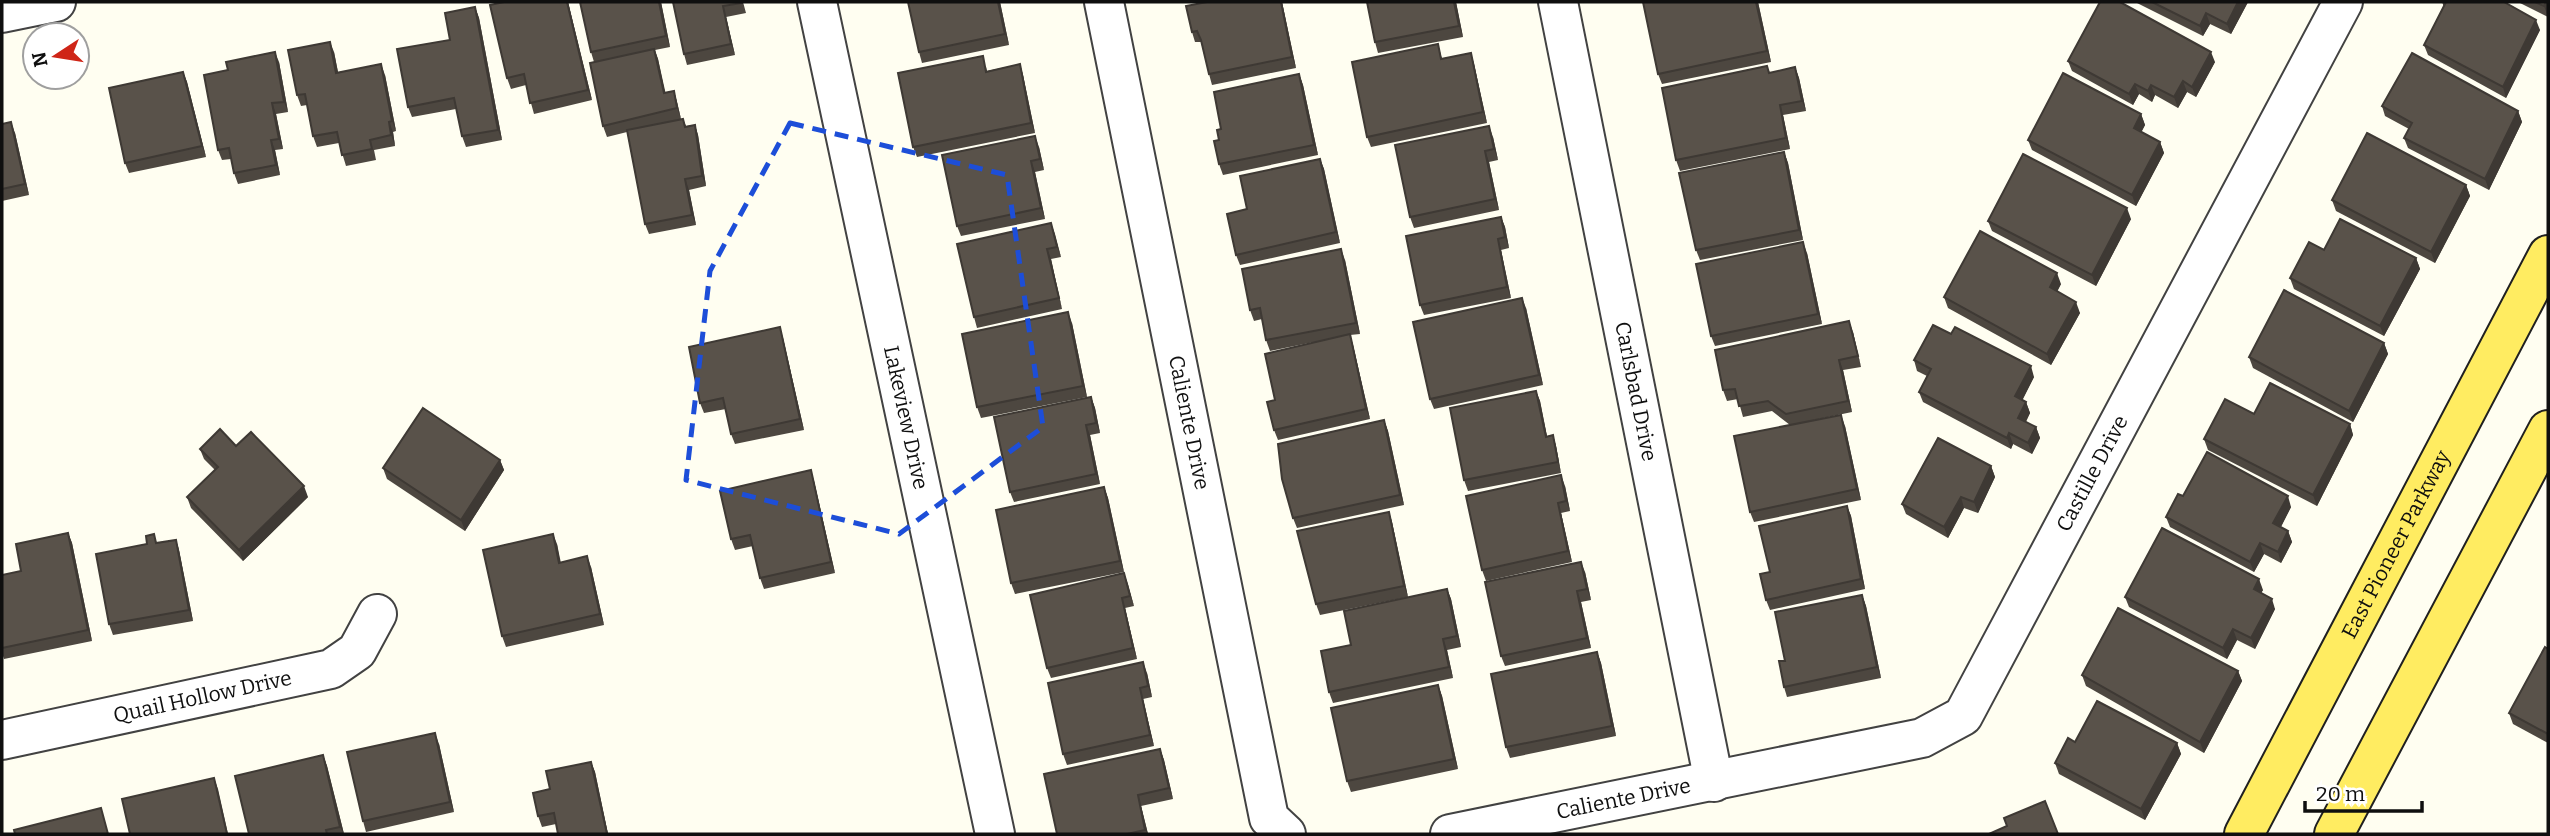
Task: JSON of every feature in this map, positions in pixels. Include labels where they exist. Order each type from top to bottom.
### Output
[{"type":"main road","name":"East Pioneer Parkway","points":[[2245,834],[2548,254]]},
{"type":"main road","points":[[2334,834],[2548,430]]},
{"type":"street","points":[[2,13],[56,2]]},
{"type":"street","name":"Lakeview Drive","points":[[817,2],[995,834]]},
{"type":"street","name":"Caliente Drive","points":[[1104,2],[1269,818],[1286,834]]},
{"type":"street","name":"Carlsbad Drive","points":[[1558,2],[1714,782]]},
{"type":"street","name":"Castille Drive","points":[[1714,782],[1922,738],[1963,716],[2343,2]]},
{"type":"street","name":"Quail Hollow Drive","points":[[2,740],[331,669],[357,651],[377,614]]},
{"type":"street","name":"Caliente Drive","points":[[1450,834],[1714,782]]},
{"type":"highlighted area","points":[[790,123],[1007,175],[1043,427],[899,534],[686,480],[710,271]]},
{"type":"building","points":[[504,2],[567,2],[588,90],[530,103],[524,74],[507,78],[490,5]]},
{"type":"building","points":[[580,2],[659,2],[666,36],[591,52]]},
{"type":"building","points":[[673,2],[742,2],[723,6],[731,44],[684,54]]},
{"type":"building","points":[[908,2],[998,2],[1005,34],[919,52]]},
{"type":"building","points":[[1207,2],[1281,2],[1292,57],[1209,74],[1201,40],[1197,31],[1192,32],[1186,6]]},
{"type":"building","points":[[1367,2],[1454,2],[1459,26],[1375,42]]},
{"type":"building","points":[[1643,2],[1756,2],[1767,51],[1658,74]]},
{"type":"building","points":[[2100,2],[2120,2],[2211,52],[2192,87],[2183,81],[2174,97],[2151,85],[2148,91],[2135,84],[2129,94],[2068,61]]},
{"type":"building","points":[[2152,2],[2238,2],[2227,24],[2206,13],[2200,26]]},
{"type":"building","points":[[2446,2],[2504,2],[2536,20],[2503,87],[2424,45]]},
{"type":"building","points":[[475,7],[498,130],[462,136],[454,98],[408,107],[397,49],[450,40],[445,13]]},
{"type":"building","points":[[330,42],[336,73],[381,64],[392,121],[389,122],[391,135],[370,140],[372,149],[342,155],[337,132],[313,136],[305,94],[297,95],[288,50]]},
{"type":"building","points":[[1438,44],[1441,59],[1471,53],[1483,112],[1367,137],[1352,62]]},
{"type":"building","points":[[654,49],[664,93],[674,91],[677,108],[603,126],[590,63]]},
{"type":"building","points":[[275,52],[284,102],[272,103],[279,139],[271,140],[276,165],[234,173],[229,148],[218,150],[204,75],[228,70],[226,62]]},
{"type":"building","points":[[2412,53],[2518,111],[2485,179],[2404,138],[2412,123],[2382,106]]},
{"type":"building","points":[[983,56],[986,72],[1020,64],[1031,123],[913,147],[898,73]]},
{"type":"building","points":[[1767,66],[1769,73],[1795,67],[1802,101],[1780,105],[1786,138],[1676,160],[1662,88]]},
{"type":"building","points":[[183,72],[202,146],[125,163],[109,88]]},
{"type":"building","points":[[2063,73],[2141,114],[2134,128],[2160,142],[2132,195],[2028,140]]},
{"type":"building","points":[[1299,74],[1314,145],[1219,164],[1214,141],[1219,140],[1217,130],[1221,129],[1214,92]]},
{"type":"building","points":[[683,119],[685,127],[695,125],[702,176],[685,179],[692,215],[645,224],[627,130]]},
{"type":"building","points":[[11,122],[25,184],[2,189],[2,124]]},
{"type":"building","points":[[1489,126],[1494,149],[1485,151],[1495,199],[1410,217],[1395,145]]},
{"type":"building","points":[[2367,133],[2466,185],[2431,252],[2332,200]]},
{"type":"building","points":[[1035,136],[1040,159],[1031,161],[1041,208],[957,226],[942,155]]},
{"type":"building","points":[[1784,152],[1799,230],[1696,250],[1679,173]]},
{"type":"building","points":[[2023,154],[2127,208],[2092,275],[1988,221]]},
{"type":"building","points":[[1320,159],[1336,232],[1236,255],[1227,214],[1247,209],[1240,176]]},
{"type":"building","points":[[1501,217],[1505,237],[1498,239],[1507,287],[1420,305],[1406,236]]},
{"type":"building","points":[[2340,219],[2416,258],[2380,326],[2290,278],[2309,242],[2324,250]]},
{"type":"building","points":[[1051,223],[1057,247],[1047,249],[1059,298],[974,317],[957,244]]},
{"type":"building","points":[[1980,231],[2057,273],[2050,287],[2076,302],[2047,354],[1944,297]]},
{"type":"building","points":[[1803,242],[1818,314],[1711,336],[1696,264]]},
{"type":"building","points":[[1341,249],[1356,323],[1266,340],[1260,308],[1250,310],[1242,269]]},
{"type":"building","points":[[2284,290],[2384,343],[2349,411],[2249,357]]},
{"type":"building","points":[[1522,298],[1539,375],[1430,399],[1413,322]]},
{"type":"building","points":[[1068,312],[1083,386],[977,407],[962,334]]},
{"type":"building","points":[[1849,321],[1858,356],[1839,360],[1848,401],[1786,414],[1768,401],[1739,406],[1735,389],[1723,390],[1715,350]]},
{"type":"building","points":[[1933,325],[1951,334],[1955,327],[2031,366],[2015,396],[2026,402],[2018,418],[2036,427],[2028,443],[2009,433],[2007,438],[1919,392],[1931,369],[1914,360]]},
{"type":"building","points":[[780,327],[800,419],[731,434],[723,398],[700,403],[689,347]]},
{"type":"building","points":[[1350,334],[1366,409],[1274,430],[1267,402],[1275,400],[1265,354]]},
{"type":"building","points":[[2270,383],[2350,424],[2313,495],[2204,439],[2225,399],[2254,414]]},
{"type":"building","points":[[1536,391],[1546,437],[1553,435],[1558,462],[1464,480],[1450,408]]},
{"type":"building","points":[[1091,397],[1096,423],[1086,425],[1096,474],[1010,492],[994,417]]},
{"type":"building","points":[[423,408],[500,460],[461,520],[383,468]]},
{"type":"building","points":[[1841,415],[1857,489],[1750,512],[1734,436]]},
{"type":"building","points":[[1384,420],[1400,495],[1293,518],[1282,479],[1278,444]]},
{"type":"building","points":[[220,429],[236,446],[251,432],[304,486],[239,550],[187,497],[218,467],[200,449]]},
{"type":"building","points":[[1938,438],[1991,466],[1974,502],[1961,497],[1944,527],[1902,504]]},
{"type":"building","points":[[2207,452],[2288,496],[2273,523],[2288,531],[2278,552],[2260,543],[2250,562],[2166,517],[2178,494],[2183,496]]},
{"type":"building","points":[[811,470],[831,562],[760,578],[750,535],[731,539],[720,491]]},
{"type":"building","points":[[1561,475],[1566,501],[1558,503],[1568,551],[1482,570],[1466,496]]},
{"type":"building","points":[[1104,487],[1120,561],[1011,583],[996,510]]},
{"type":"building","points":[[1847,506],[1861,579],[1766,600],[1760,574],[1770,572],[1759,526]]},
{"type":"building","points":[[1389,512],[1404,586],[1316,604],[1297,531]]},
{"type":"building","points":[[2162,528],[2259,579],[2254,589],[2272,599],[2251,638],[2233,629],[2223,648],[2125,597]]},
{"type":"building","points":[[68,533],[88,630],[2,648],[2,575],[21,571],[16,544]]},
{"type":"building","points":[[154,534],[156,543],[176,540],[189,610],[109,624],[96,554],[147,544],[146,536]]},
{"type":"building","points":[[553,534],[559,563],[587,556],[600,614],[502,636],[483,550]]},
{"type":"building","points":[[1581,562],[1587,589],[1577,591],[1587,638],[1501,656],[1485,582]]},
{"type":"building","points":[[1124,573],[1130,596],[1122,598],[1133,648],[1047,668],[1030,595]]},
{"type":"building","points":[[1447,589],[1457,636],[1443,639],[1449,667],[1329,692],[1321,651],[1351,645],[1344,611]]},
{"type":"building","points":[[1862,595],[1877,667],[1784,687],[1779,661],[1785,661],[1775,612]]},
{"type":"building","points":[[2118,608],[2238,671],[2200,742],[2082,675]]},
{"type":"building","points":[[2545,647],[2548,649],[2548,734],[2509,713]]},
{"type":"building","points":[[1597,652],[1612,726],[1506,747],[1491,674]]},
{"type":"building","points":[[1143,662],[1148,686],[1140,688],[1150,735],[1063,754],[1048,683]]},
{"type":"building","points":[[1438,685],[1454,759],[1347,781],[1331,708]]},
{"type":"building","points":[[2097,701],[2177,743],[2141,809],[2055,763],[2068,738],[2075,742]]},
{"type":"building","points":[[435,733],[450,802],[363,821],[347,752]]},
{"type":"building","points":[[1160,749],[1169,788],[1138,795],[1145,830],[1127,834],[1057,834],[1044,774]]},
{"type":"building","points":[[323,755],[340,827],[326,830],[327,834],[249,834],[235,776]]},
{"type":"building","points":[[591,762],[607,834],[558,834],[554,813],[538,816],[533,793],[550,789],[546,771]]},
{"type":"building","points":[[214,778],[227,834],[130,834],[122,799]]},
{"type":"building","points":[[2045,801],[2058,834],[1989,834],[2007,826],[2004,818]]},
{"type":"building","points":[[101,808],[108,834],[15,834],[14,830]]}]
